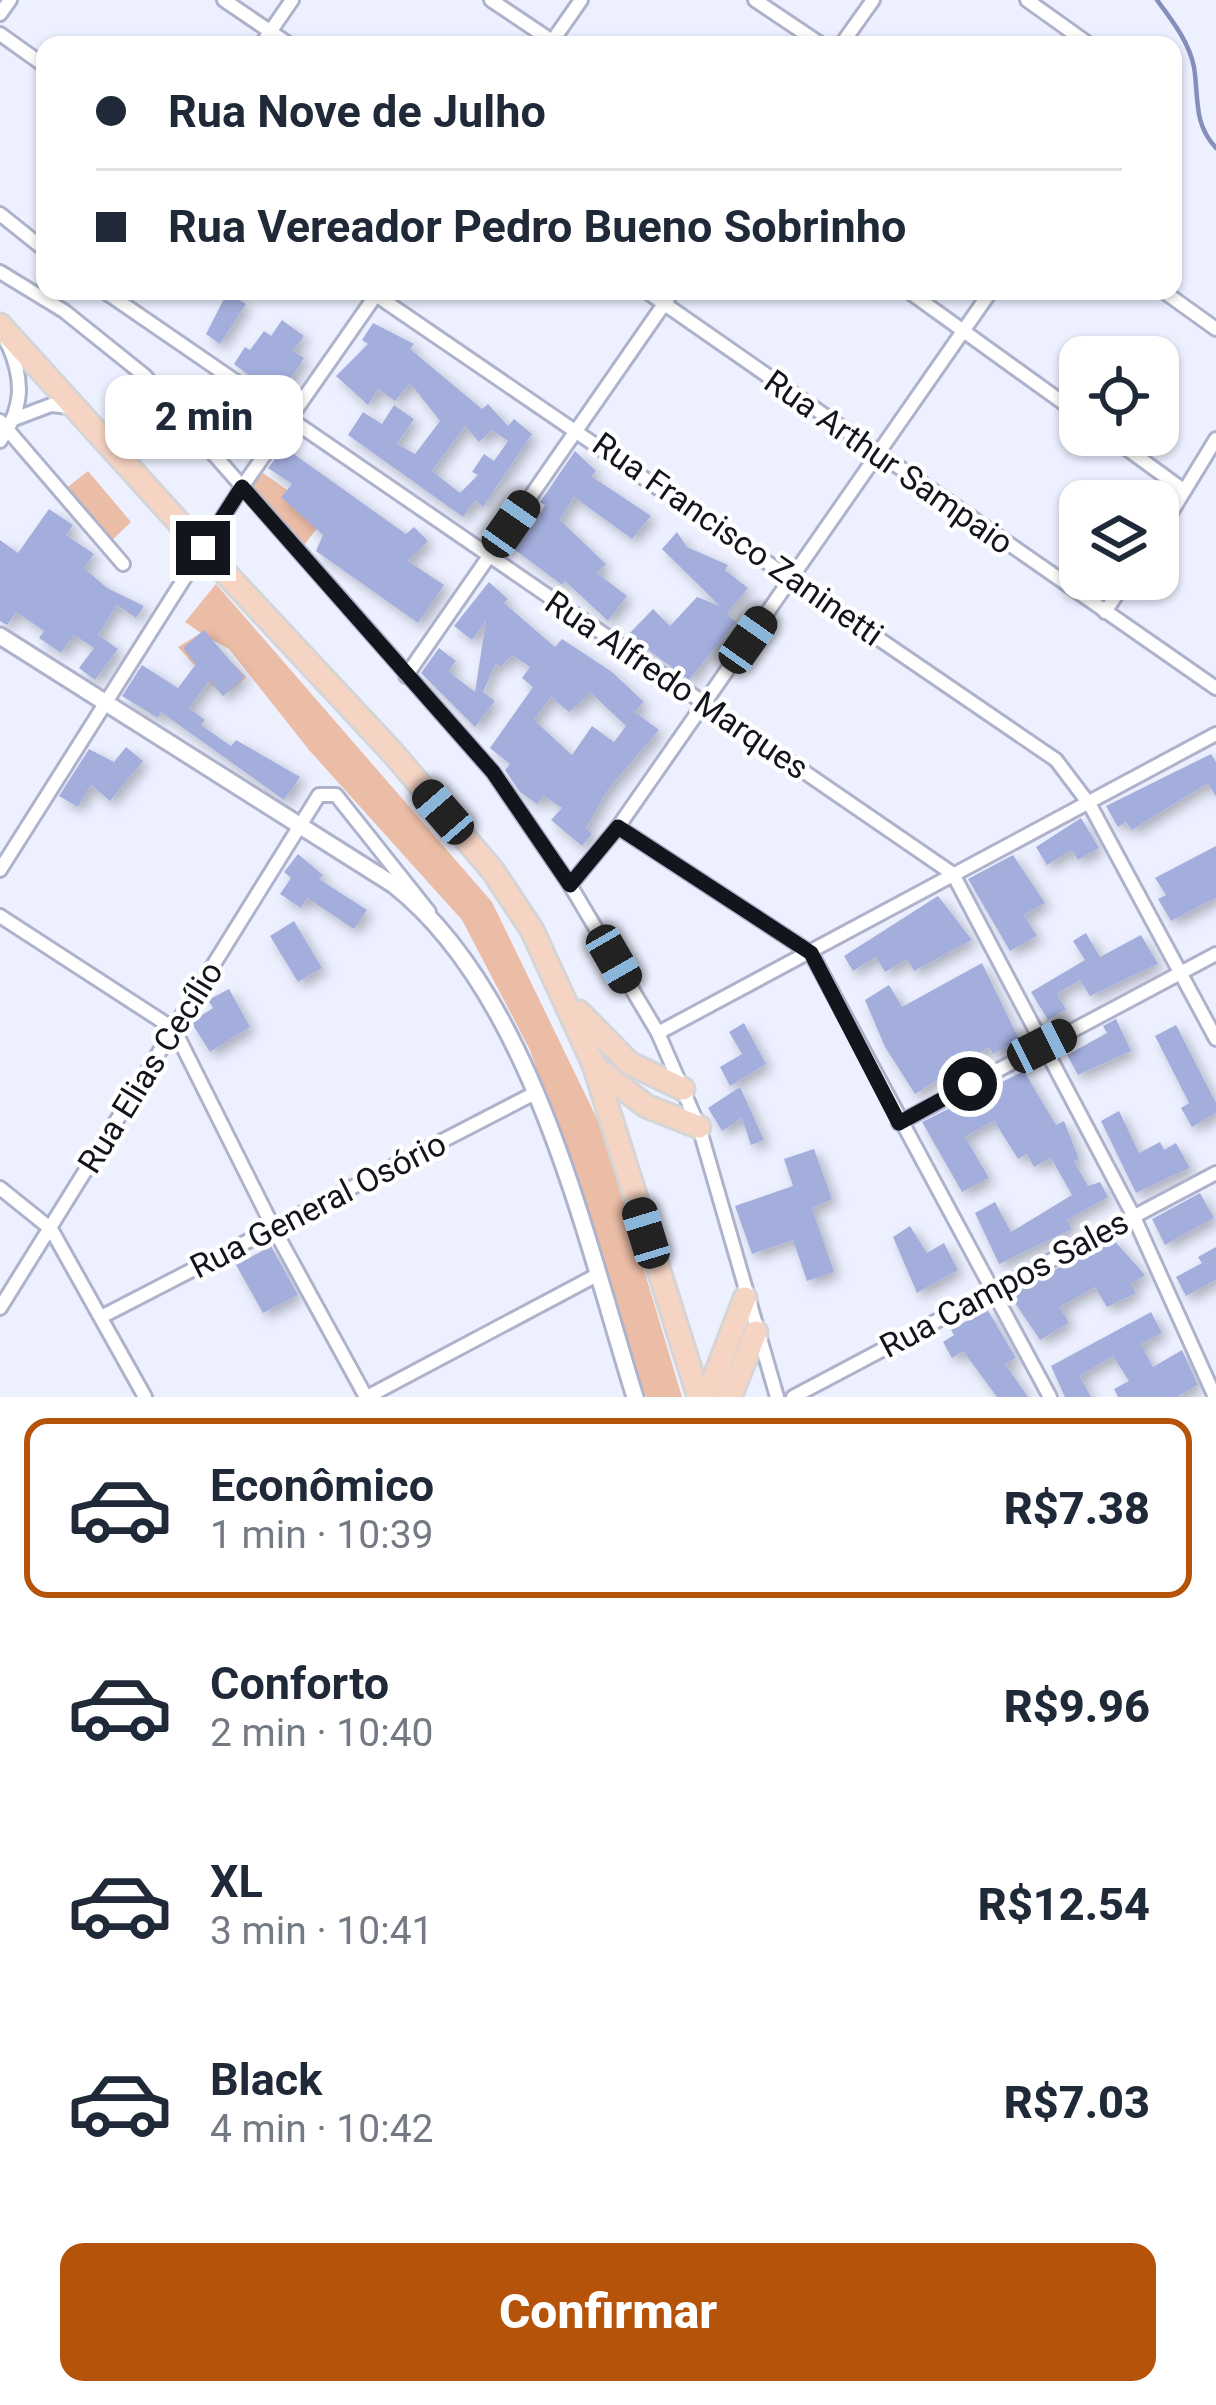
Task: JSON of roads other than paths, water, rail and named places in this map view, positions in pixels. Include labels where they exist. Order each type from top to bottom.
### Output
[{"type":"highway","points":[[0,325],[393,753],[493,872],[532,930],[569,1002],[594,1066],[703,1397]]},
{"type":"highway","points":[[569,1002],[629,1063],[683,1089]]},
{"type":"highway","points":[[594,1066],[646,1106],[699,1127]]},
{"type":"highway","points":[[703,1397],[746,1298]]},
{"type":"highway","points":[[730,1397],[756,1332]]},
{"type":"street","points":[[0,14],[10,0]]},
{"type":"street","points":[[224,0],[276,36]]},
{"type":"street","points":[[267,36],[292,0]]},
{"type":"street","points":[[491,0],[542,36]]},
{"type":"street","points":[[558,36],[581,0]]},
{"type":"street","points":[[755,0],[809,36]]},
{"type":"street","points":[[847,36],[873,0]]},
{"type":"street","points":[[1027,0],[1077,36]]},
{"type":"street","points":[[0,34],[36,59]]},
{"type":"street","points":[[0,214],[36,243]]},
{"type":"street","points":[[0,272],[36,294]]},
{"type":"street","points":[[46,300],[146,376],[493,772],[570,885],[658,1033],[699,1127],[777,1397]]},
{"type":"street","name":"Rua Alfredo Marques","points":[[117,300],[953,874]]},
{"type":"street","points":[[0,870],[106,703],[210,555],[242,487],[370,300]]},
{"type":"street","name":"Rua Francisco Zaninetti","points":[[387,300],[1056,760],[1090,805],[1216,1039]]},
{"type":"street","points":[[406,676],[666,300]]},
{"type":"street","name":"Rua Arthur Sampaio","points":[[672,300],[876,455],[1216,688]]},
{"type":"street","points":[[921,300],[1059,400]]},
{"type":"street","points":[[570,885],[618,827],[986,300]]},
{"type":"street","points":[[1175,300],[1216,329]]},
{"type":"street","points":[[0,325],[21,382],[6,428]]},
{"type":"street","points":[[6,428],[51,405],[83,411]]},
{"type":"street","points":[[6,428],[123,564]]},
{"type":"street","points":[[1179,495],[1216,439]]},
{"type":"street","points":[[1137,456],[1182,489]]},
{"type":"street","points":[[1105,612],[1113,600]]},
{"type":"street","points":[[0,636],[431,914]]},
{"type":"street","points":[[658,1033],[953,874],[1214,741]]},
{"type":"street","points":[[297,824],[319,795],[336,795],[482,984],[536,1093],[635,1397]]},
{"type":"street","name":"Rua Elias Cecílio","points":[[0,1308],[297,824]]},
{"type":"street","points":[[618,827],[811,953],[988,1291],[1049,1397]]},
{"type":"street","points":[[953,874],[1132,1216],[1213,1396]]},
{"type":"street","points":[[0,916],[174,1029],[274,1229],[367,1397],[597,1275]]},
{"type":"street","points":[[899,1123],[1216,954]]},
{"type":"street","name":"Rua General Osório","points":[[101,1317],[536,1093]]},
{"type":"street","name":"Rua Campos Sales","points":[[793,1397],[1216,1173]]},
{"type":"street","points":[[0,1188],[51,1229],[145,1397]]},
{"type":"waterway","points":[[1157,0],[1181,36]]},
{"type":"waterway","points":[[1182,38],[1194,67],[1200,120],[1216,148]]}]
